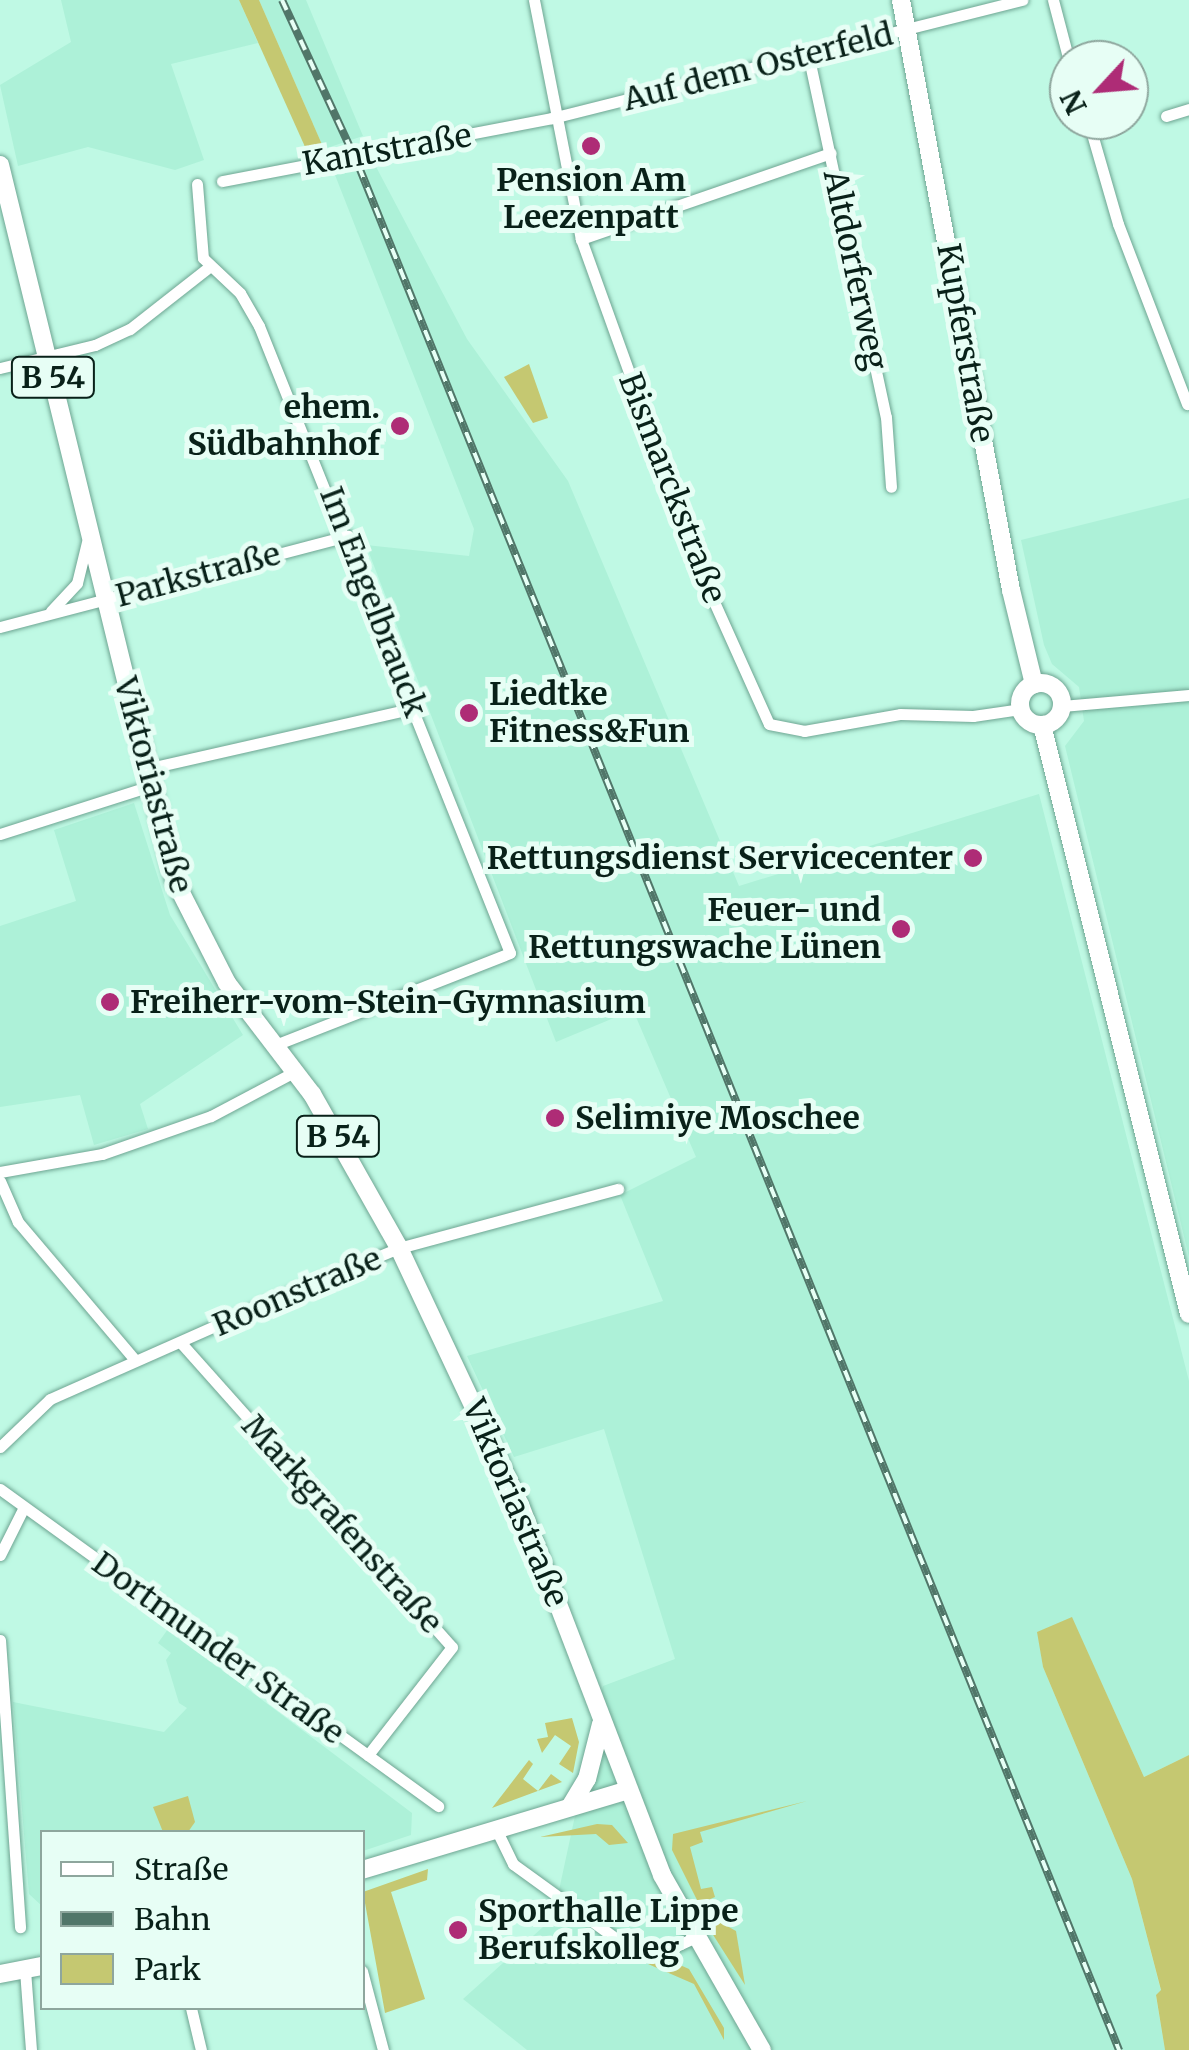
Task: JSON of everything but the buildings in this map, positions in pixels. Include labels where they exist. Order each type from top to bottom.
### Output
[{"type":"main road","name":"Kupferstraße","points":[[901,0],[1010,590],[1034,684]]},
{"type":"main road","name":"Viktoriastraße","points":[[0,166],[148,778],[190,916],[227,982],[296,1071],[399,1248],[520,1505],[626,1791]]},
{"type":"main road","points":[[1042,725],[1053,722],[1062,706],[1054,688],[1034,684],[1022,694],[1020,709],[1042,725],[1189,1314]]},
{"type":"main road","points":[[570,1806],[587,1780],[602,1724]]},
{"type":"main road","points":[[365,1869],[626,1791]]},
{"type":"main road","name":"B 54","points":[[626,1791],[694,1938],[762,2050]]},
{"type":"main road","points":[[0,1974],[34,1968]]},
{"type":"street","name":"Bismarckstraße","points":[[534,0],[552,118],[581,239],[702,575],[769,724],[804,730],[900,714],[973,716],[1020,709]]},
{"type":"street","name":"Auf dem Osterfeld","points":[[552,118],[1022,0]]},
{"type":"street","points":[[1052,0],[1063,40]]},
{"type":"street","name":"Altdorferweg","points":[[808,54],[886,417],[891,487]]},
{"type":"street","points":[[1166,116],[1189,109]]},
{"type":"street","name":"Kantstraße","points":[[222,181],[552,118]]},
{"type":"street","points":[[1094,140],[1118,224],[1187,404]]},
{"type":"street","points":[[581,239],[830,154]]},
{"type":"street","points":[[0,368],[130,328],[209,267],[199,248],[198,184]]},
{"type":"street","name":"Im Engelbrauck","points":[[209,267],[230,282],[251,310],[348,536],[510,952],[275,1045]]},
{"type":"street","name":"Parkstraße","points":[[48,614],[77,583],[88,526]]},
{"type":"street","name":"Parkstraße","points":[[0,627],[348,536]]},
{"type":"street","points":[[1062,706],[1189,696]]},
{"type":"street","points":[[0,834],[148,778],[415,708]]},
{"type":"street","points":[[0,1172],[102,1154],[210,1116],[296,1071]]},
{"type":"street","points":[[0,1181],[18,1222],[136,1360]]},
{"type":"street","name":"Roonstraße","points":[[0,1446],[50,1399],[399,1248],[618,1189]]},
{"type":"street","name":"Markgrafenstraße","points":[[181,1343],[452,1647],[368,1756]]},
{"type":"street","name":"Dortmunder Straße","points":[[0,1489],[438,1806]]},
{"type":"street","points":[[0,1555],[24,1508]]},
{"type":"street","points":[[0,1640],[20,1927]]},
{"type":"street","points":[[496,1829],[503,1848],[569,1908],[632,1952],[670,1949],[694,1938]]},
{"type":"street","points":[[30,2050],[34,1968]]},
{"type":"street","points":[[365,1983],[382,2050]]},
{"type":"street","points":[[191,2010],[201,2050]]},
{"type":"shaded area","points":[[61,0],[239,0],[258,43],[171,64],[204,160],[175,170],[88,147],[18,166],[0,85],[71,42]]},
{"type":"shaded area","points":[[259,0],[306,0],[363,136],[324,149]]},
{"type":"shaded area","points":[[373,161],[467,339],[568,481],[739,886],[1039,794],[1189,1381],[1189,1755],[1144,1777],[1072,1618],[1038,1632],[1043,1667],[1132,1879],[1161,1991],[1156,1996],[1165,2050],[527,2050],[463,1999],[553,1918],[603,1686],[675,1659],[604,1429],[514,1457],[467,1356],[663,1301],[620,1195],[696,1157],[633,1010],[556,1042],[366,545],[469,556],[474,529],[335,175]]},
{"type":"shaded area","points":[[1189,498],[1189,1257],[1065,746],[1084,721],[1079,687],[1052,664],[1044,645],[1021,540]]},
{"type":"shaded area","name":"Freiherr-vom-Stein-Gymnasium","points":[[134,803],[170,915],[243,1035],[140,1104],[148,1129],[94,1145],[80,1095],[0,1107],[0,926],[76,901],[54,830]]},
{"type":"shaded area","points":[[168,1629],[412,1813],[411,1835],[365,1850],[365,1830],[40,1830],[40,1904],[29,1894],[13,1702],[164,1732],[187,1708],[179,1703],[166,1660],[171,1653],[158,1643]]},
{"type":"green space","points":[[239,0],[259,0],[324,149],[306,149]]},
{"type":"green space","points":[[529,364],[548,418],[533,423],[504,377]]},
{"type":"green space","points":[[1072,1617],[1144,1777],[1189,1755],[1189,2050],[1165,2050],[1156,1995],[1161,1990],[1132,1879],[1043,1667],[1037,1632]]},
{"type":"green space","points":[[572,1718],[579,1742],[573,1773],[559,1764],[571,1746],[555,1735],[542,1753],[537,1739],[548,1737],[545,1723]]},
{"type":"green space","points":[[529,1760],[533,1764],[523,1779],[538,1791],[492,1808]]},
{"type":"green space","points":[[551,1774],[562,1782],[538,1791]]},
{"type":"green space","points":[[188,1796],[195,1822],[189,1830],[162,1830],[153,1807]]},
{"type":"green space","points":[[807,1801],[700,1832],[703,1842],[690,1847],[701,1889],[712,1887],[715,1897],[699,1904],[672,1850],[673,1834]]},
{"type":"green space","points":[[597,1824],[612,1825],[628,1843],[609,1845],[596,1834],[540,1837]]},
{"type":"green space","points":[[428,1869],[427,1880],[391,1892],[425,1999],[385,2013],[365,1903],[365,1891]]},
{"type":"green space","points":[[718,1921],[736,1931],[745,1985],[710,1930]]},
{"type":"green space","points":[[671,1961],[689,1969],[724,2028],[724,2040],[694,1984],[648,1964]]},
{"type":"railway","points":[[282,0],[359,167],[1119,2050]]},
{"type":"place","name":"Pension Am Leezenpatt","points":[[591,146]]},
{"type":"place","name":"ehem. Südbahnhof","points":[[400,426]]},
{"type":"place","name":"Liedtke Fitness&Fun","points":[[469,713]]},
{"type":"place","name":"Rettungsdienst Servicecenter","points":[[973,858]]},
{"type":"place","name":"Feuer- und Rettungswache Lünen","points":[[901,929]]},
{"type":"place","name":"Freiherr-vom-Stein-Gymnasium","points":[[110,1002]]},
{"type":"place","name":"Selimiye Moschee","points":[[555,1118]]},
{"type":"place","name":"Sporthalle Lippe Berufskolleg","points":[[458,1930]]}]
